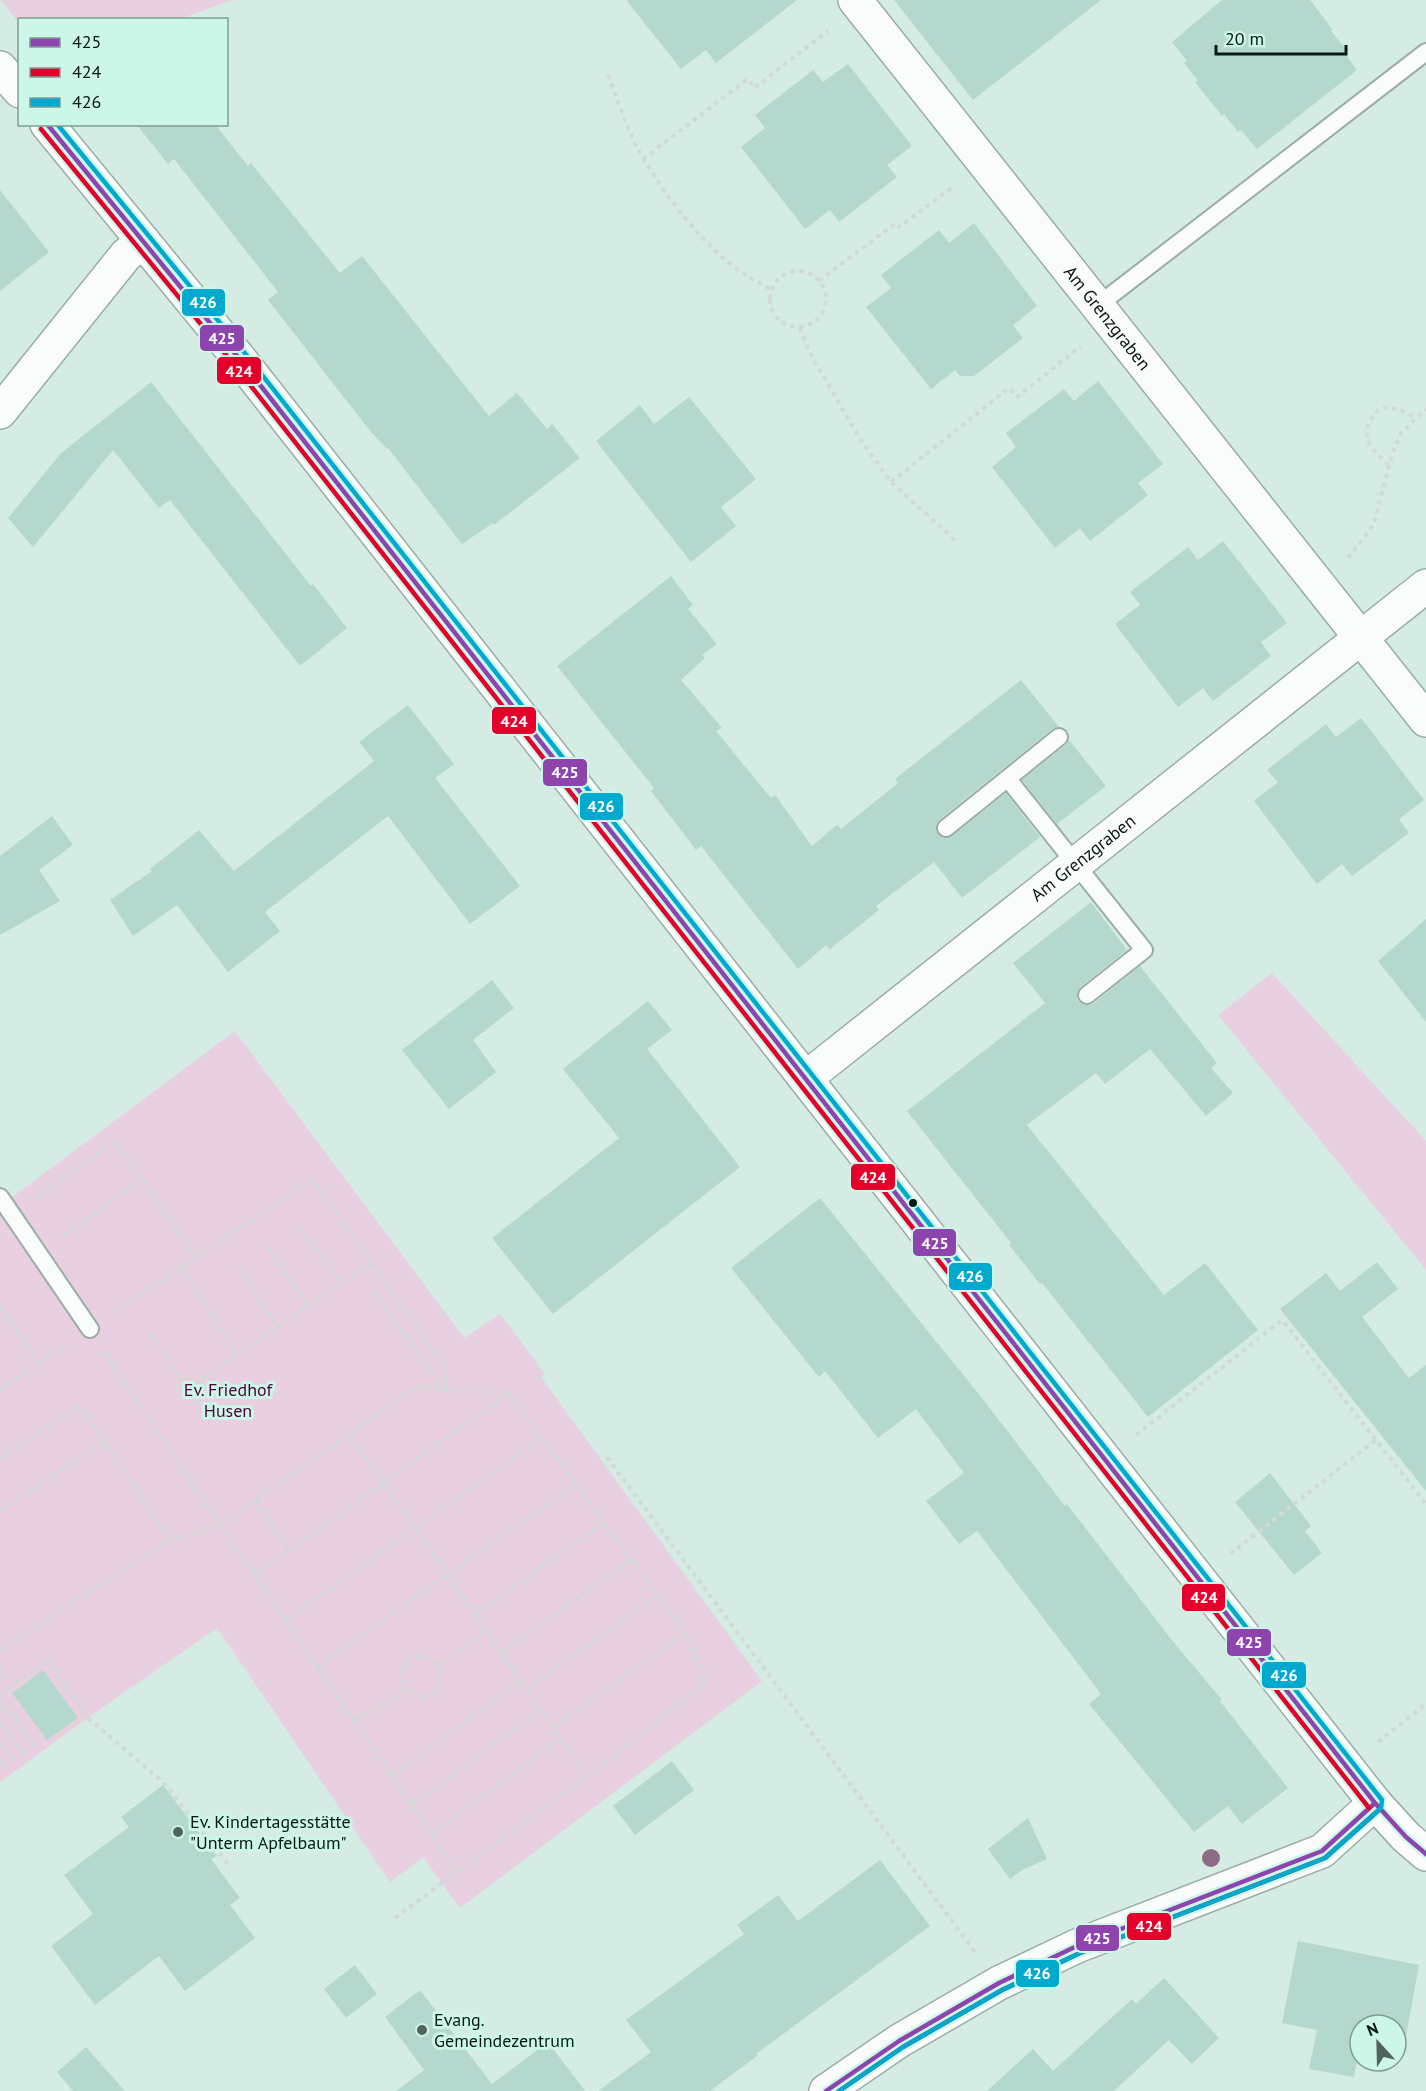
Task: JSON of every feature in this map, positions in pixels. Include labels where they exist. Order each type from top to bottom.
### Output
[{"type":"street","name":"Am Grenzgraben","points":[[858,3],[1426,720]]},
{"type":"street","points":[[0,68],[18,89]]},
{"type":"street","points":[[49,126],[256,381],[1375,1803],[1406,1837],[1426,1854]]},
{"type":"street","points":[[0,412],[126,255],[143,241]]},
{"type":"street","name":"Am Grenzgraben","points":[[806,1078],[1426,586]]},
{"type":"street","points":[[826,2091],[899,2041],[999,1983],[1077,1947],[1322,1851],[1375,1803]]},
{"type":"lane","points":[[1104,314],[1426,52]]},
{"type":"lane","points":[[946,828],[1059,737]]},
{"type":"lane","points":[[1008,779],[1144,950],[1087,994]]},
{"type":"lane","points":[[0,1197],[90,1329]]},
{"type":"path","points":[[644,159],[748,79],[754,88],[858,3]]},
{"type":"path","points":[[608,75],[628,127],[644,159],[686,220],[728,261],[771,289]]},
{"type":"path","points":[[819,280],[896,223],[899,227],[984,164]]},
{"type":"path","points":[[802,272],[819,280],[824,289],[825,306],[816,321],[800,328],[781,323],[774,316],[770,307],[771,289],[784,274],[802,272]]},
{"type":"path","points":[[891,482],[1009,388],[1017,397],[1104,314]]},
{"type":"path","points":[[800,328],[812,355],[849,420],[891,482],[957,542]]},
{"type":"path","points":[[1389,465],[1371,449],[1366,432],[1370,418],[1380,408],[1391,407],[1406,412],[1416,419]]},
{"type":"path","points":[[1319,585],[1346,562],[1374,525],[1389,465],[1401,433],[1426,409]]},
{"type":"path","points":[[14,1217],[116,1141],[196,1256]]},
{"type":"path","points":[[39,1254],[142,1178]]},
{"type":"path","points":[[0,1390],[312,1179],[446,1368],[444,1389]]},
{"type":"path","points":[[299,1226],[340,1284]]},
{"type":"path","points":[[269,1248],[308,1306]]},
{"type":"path","points":[[188,1388],[371,1263]]},
{"type":"path","points":[[182,1266],[236,1356]]},
{"type":"path","points":[[239,1267],[277,1327]]},
{"type":"path","points":[[373,1293],[444,1389]]},
{"type":"path","points":[[0,1306],[39,1363]]},
{"type":"path","points":[[1135,1435],[1281,1320],[1426,1504]]},
{"type":"path","points":[[90,1329],[219,1525],[457,1871]]},
{"type":"path","points":[[151,1334],[200,1405]]},
{"type":"path","points":[[0,1649],[170,1540],[219,1525],[418,1386],[509,1392]]},
{"type":"path","points":[[395,1918],[704,1685],[703,1671],[685,1634],[509,1392]]},
{"type":"path","points":[[254,1575],[509,1392]]},
{"type":"path","points":[[0,1458],[80,1406],[170,1540]]},
{"type":"path","points":[[350,1434],[586,1776]]},
{"type":"path","points":[[285,1621],[542,1437]]},
{"type":"path","points":[[1230,1555],[1376,1440]]},
{"type":"path","points":[[0,1510],[104,1443]]},
{"type":"path","points":[[607,1457],[999,1983]]},
{"type":"path","points":[[317,1667],[576,1484]]},
{"type":"path","points":[[255,1501],[289,1550]]},
{"type":"path","points":[[475,1615],[604,1522]]},
{"type":"path","points":[[502,1653],[632,1559]]},
{"type":"path","points":[[527,1689],[658,1594]]},
{"type":"path","points":[[436,1665],[466,1648],[485,1629]]},
{"type":"path","points":[[553,1728],[685,1634]]},
{"type":"path","points":[[423,1656],[436,1665],[441,1683],[435,1694],[421,1697],[405,1688],[401,1669],[410,1658],[423,1656]]},
{"type":"path","points":[[0,1693],[48,1662],[88,1718],[165,1784],[228,1864]]},
{"type":"path","points":[[0,1667],[5,1674],[0,1678]]},
{"type":"path","points":[[392,1776],[521,1681]]},
{"type":"path","points":[[355,1720],[390,1702],[405,1688]]},
{"type":"path","points":[[0,1698],[35,1747]]},
{"type":"path","points":[[1378,1742],[1426,1704]]},
{"type":"path","points":[[0,1711],[5,1707]]},
{"type":"path","points":[[412,1805],[540,1709]]},
{"type":"path","points":[[0,1722],[25,1755]]},
{"type":"path","points":[[432,1834],[561,1738]]},
{"type":"path","points":[[0,1743],[14,1761]]},
{"type":"path","points":[[0,1759],[6,1767]]},
{"type":"green space","points":[[1,0],[232,0],[183,18],[18,18],[18,22]]},
{"type":"green space","points":[[1272,973],[1426,1141],[1426,1270],[1218,1015]]},
{"type":"green space","name":"Ev. Friedhof Husen","points":[[235,1031],[464,1338],[500,1314],[545,1374],[541,1377],[762,1681],[460,1908],[423,1857],[390,1882],[217,1628],[0,1782],[0,1206]]},
{"type":"building","points":[[626,0],[797,0],[716,63],[706,50],[681,69]]},
{"type":"building","points":[[894,0],[1101,0],[973,100]]},
{"type":"building","points":[[1222,0],[1310,0],[1346,49],[1343,51],[1357,70],[1257,149],[1241,130],[1238,132],[1224,114],[1222,116],[1195,82],[1198,81],[1184,63],[1187,61],[1172,42]]},
{"type":"building","points":[[848,64],[912,146],[887,165],[897,177],[839,222],[830,210],[805,229],[741,147],[765,128],[755,115],[813,70],[823,82]]},
{"type":"building","points":[[138,126],[218,126],[248,166],[251,163],[340,273],[362,256],[489,416],[517,393],[547,429],[552,424],[580,458],[494,525],[493,523],[462,544],[388,448],[371,432],[268,300],[278,292],[174,159],[168,164]]},
{"type":"building","points":[[0,190],[49,252],[0,291]]},
{"type":"building","points":[[974,223],[1037,306],[1013,325],[1023,338],[974,376],[960,376],[955,370],[931,389],[866,307],[891,288],[881,275],[939,230],[949,243]]},
{"type":"building","points":[[1098,381],[1163,464],[1138,483],[1148,495],[1090,541],[1080,528],[1055,548],[992,467],[1016,447],[1006,433],[1064,389],[1074,401]]},
{"type":"building","points":[[151,382],[311,586],[313,584],[347,628],[300,666],[170,500],[159,508],[113,450],[33,547],[8,518],[61,453]]},
{"type":"building","points":[[689,397],[756,479],[721,507],[736,526],[691,562],[596,441],[640,405],[654,424]]},
{"type":"building","points":[[1223,541],[1287,623],[1261,642],[1271,656],[1213,701],[1203,688],[1178,707],[1115,624],[1140,605],[1130,592],[1188,547],[1198,560]]},
{"type":"building","points":[[671,576],[693,605],[688,609],[717,644],[702,655],[705,658],[681,680],[722,728],[716,731],[771,798],[775,795],[812,846],[837,825],[841,829],[898,783],[895,779],[1021,680],[1059,727],[1052,729],[939,820],[936,829],[942,838],[952,836],[1006,793],[1040,837],[962,898],[934,862],[876,906],[879,910],[830,949],[826,945],[798,969],[701,846],[696,850],[651,791],[654,788],[557,666]]},
{"type":"building","points":[[408,705],[454,764],[435,778],[520,886],[470,924],[388,816],[265,912],[280,931],[228,972],[177,905],[133,936],[110,900],[152,871],[150,869],[199,830],[234,871],[374,761],[359,742]]},
{"type":"building","points":[[1361,718],[1424,800],[1399,819],[1409,833],[1352,876],[1342,864],[1317,884],[1254,801],[1278,782],[1267,770],[1326,724],[1336,737]]},
{"type":"building","points":[[1069,740],[1106,786],[1057,824],[1022,780],[1066,745]]},
{"type":"building","points":[[52,816],[73,845],[39,870],[60,901],[0,935],[0,856]]},
{"type":"building","points":[[1091,902],[1127,950],[1080,987],[1078,1001],[1084,1005],[1093,1004],[1140,966],[1217,1063],[1211,1068],[1233,1093],[1206,1116],[1150,1049],[1105,1084],[1096,1073],[1027,1125],[1164,1295],[1205,1263],[1258,1330],[1148,1417],[1009,1245],[1011,1243],[907,1111],[1045,1003],[1013,963]]},
{"type":"building","points":[[1426,919],[1426,1022],[1378,961]]},
{"type":"building","points":[[492,980],[514,1008],[473,1040],[496,1072],[449,1109],[402,1050]]},
{"type":"building","points":[[648,1001],[672,1030],[647,1049],[740,1167],[553,1314],[492,1238],[619,1138],[563,1069]]},
{"type":"building","points":[[820,1198],[982,1398],[1065,1506],[1067,1504],[1171,1639],[1222,1700],[1220,1701],[1288,1788],[1242,1824],[1228,1806],[1194,1832],[1089,1704],[1101,1694],[977,1531],[959,1544],[926,1501],[964,1473],[916,1409],[878,1438],[825,1371],[819,1377],[731,1268]]},
{"type":"building","points":[[1377,1262],[1398,1289],[1362,1317],[1409,1378],[1426,1365],[1426,1491],[1280,1309],[1326,1273],[1340,1291]]},
{"type":"building","points":[[1270,1473],[1311,1526],[1305,1531],[1322,1553],[1294,1575],[1235,1502]]},
{"type":"building","points":[[43,1670],[78,1718],[47,1740],[12,1693]]},
{"type":"building","points":[[672,1761],[694,1790],[635,1835],[613,1806]]},
{"type":"building","points":[[163,1785],[217,1856],[211,1859],[240,1898],[230,1905],[255,1938],[185,1991],[159,1956],[95,2005],[51,1946],[93,1914],[64,1875],[129,1827],[121,1817]]},
{"type":"building","points":[[1028,1818],[1047,1859],[1022,1870],[1010,1879],[988,1849]]},
{"type":"building","points":[[880,1860],[930,1926],[756,2054],[757,2056],[710,2091],[598,2091],[651,2052],[626,2020],[744,1934],[737,1925],[778,1895],[798,1921]]},
{"type":"building","points":[[1298,1941],[1419,1965],[1408,2025],[1408,2013],[1348,2013],[1348,2073],[1355,2073],[1354,2077],[1309,2069],[1317,2030],[1282,2023]]},
{"type":"building","points":[[355,1965],[377,1994],[346,2018],[324,1989]]},
{"type":"building","points":[[1164,1978],[1219,2038],[1192,2064],[1169,2040],[1114,2091],[987,2091],[1033,2049],[1053,2071],[1132,1999],[1136,2004]]},
{"type":"building","name":"Evang. Gemeindezentrum","points":[[420,1990],[492,2084],[548,2042],[585,2091],[396,2091],[424,2070],[385,2017]]},
{"type":"building","points":[[86,2047],[125,2091],[73,2091],[57,2072]]},
{"type":"transit line","name":"425","points":[[49,126],[242,362],[1375,1803],[1406,1837],[1426,1854]]},
{"type":"transit line","name":"426","points":[[59,126],[248,357],[1382,1800],[1381,1808],[1325,1858],[1080,1953],[1002,1990],[903,2047],[839,2091]]},
{"type":"transit line","name":"424","points":[[41,129],[236,367],[1369,1808]]},
{"type":"transit line","name":"425","points":[[826,2091],[899,2041],[999,1983],[1077,1946],[1322,1851],[1375,1803]]},
{"type":"transit line","name":"424","points":[[839,2091],[903,2047],[1002,1990],[1080,1953],[1325,1858],[1380,1809]]},
{"type":"place","name":"Ev. Kindertagesstätte \"Unterm Apfelbaum\"","points":[[178,1832]]},
{"type":"place","name":"Evang. Gemeindezentrum","points":[[422,2030]]}]
